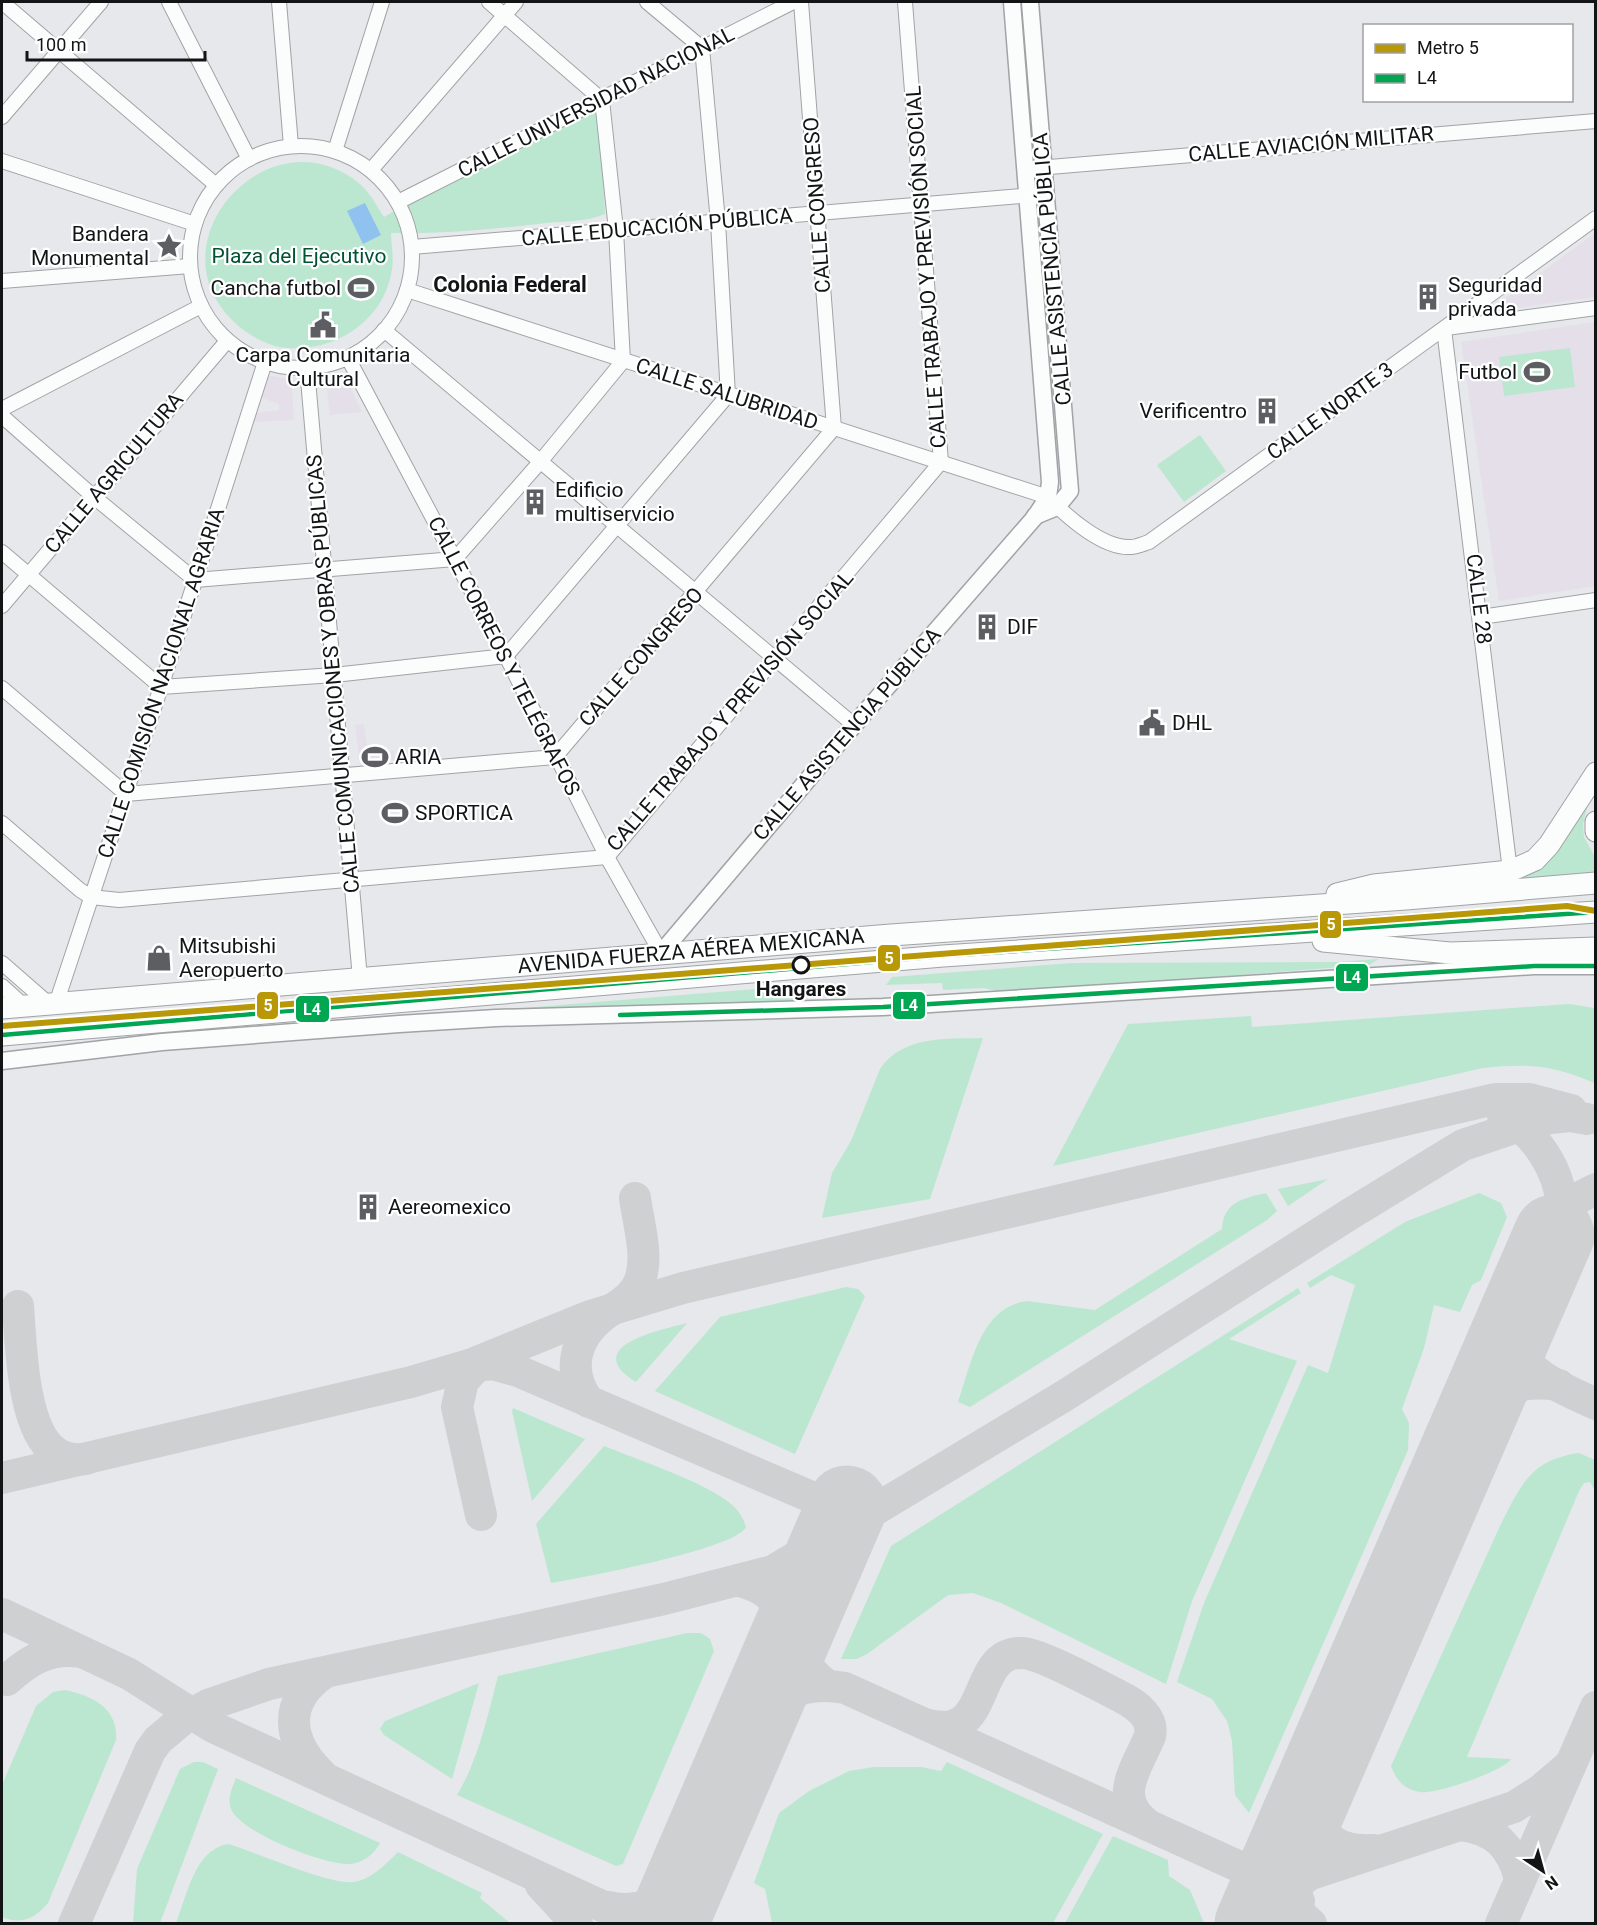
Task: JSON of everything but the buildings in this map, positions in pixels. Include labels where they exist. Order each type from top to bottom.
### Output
[{"type":"main road","points":[[1282,907],[1374,885],[1510,870],[1535,860],[1550,845],[1596,773]]},
{"type":"main road","points":[[1596,822],[1596,831]]},
{"type":"main road","name":"AVENIDA FUERZA AÉREA MEXICANA","points":[[2,1008],[662,953],[1596,884]]},
{"type":"main road","name":"AVENIDA FUERZA AÉREA MEXICANA","points":[[2,1035],[943,956],[1596,912]]},
{"type":"main road","points":[[1224,937],[1356,943],[1450,953],[1596,948]]},
{"type":"main road","points":[[2,1046],[42,1031]]},
{"type":"street","points":[[2,2],[216,185]]},
{"type":"street","points":[[2,117],[101,2]]},
{"type":"street","points":[[169,2],[249,159]]},
{"type":"street","points":[[279,2],[291,146]]},
{"type":"street","points":[[335,151],[382,2]]},
{"type":"street","points":[[2,416],[94,497],[195,580],[325,572],[455,559],[540,462],[623,361],[616,230],[602,100],[489,2]]},
{"type":"street","points":[[371,171],[516,2]]},
{"type":"street","points":[[2,552],[161,687],[334,675],[506,656],[728,395],[718,222],[702,48],[647,2]]},
{"type":"street","name":"CALLE UNIVERSIDAD NACIONAL","points":[[398,202],[793,2]]},
{"type":"street","name":"CALLE CONGRESO","points":[[555,757],[834,428],[801,2]]},
{"type":"street","name":"CALLE TRABAJO Y PREVISIÓN SOCIAL","points":[[91,897],[119,900],[607,856],[775,661],[941,462],[905,2]]},
{"type":"street","name":"CALLE ASISTENCIA PÚBLICA","points":[[1012,2],[1052,502]]},
{"type":"street","name":"CALLE ASISTENCIA PÚBLICA","points":[[662,953],[854,725],[1035,517],[1052,502],[1070,491],[1030,2]]},
{"type":"street","name":"CALLE AVIACIÓN MILITAR","points":[[1026,169],[1596,121]]},
{"type":"street","points":[[291,146],[313,146],[335,151],[371,171],[398,202],[408,226],[412,247],[407,290],[398,311],[384,330],[374,341],[348,358],[307,368],[280,366],[265,362],[227,341],[212,325],[201,306],[190,266],[195,224],[216,185],[249,159],[291,146]]},
{"type":"street","points":[[2,161],[195,224]]},
{"type":"street","name":"CALLE EDUCACIÓN PÚBLICA","points":[[412,247],[1046,194]]},
{"type":"street","name":"CALLE NORTE 3","points":[[1052,502],[1072,521],[1115,544],[1131,548],[1149,542],[1596,218]]},
{"type":"street","points":[[2,281],[190,266]]},
{"type":"street","name":"CALLE SALUBRIDAD","points":[[407,290],[941,462],[1052,502]]},
{"type":"street","points":[[2,409],[201,306]]},
{"type":"street","points":[[1444,329],[1596,309]]},
{"type":"street","name":"CALLE 28","points":[[1444,329],[1481,617],[1510,870]]},
{"type":"street","points":[[384,330],[775,661],[854,725]]},
{"type":"street","name":"CALLE AGRICULTURA","points":[[2,606],[227,341]]},
{"type":"street","name":"CALLE CORREOS Y TELÉGRAFOS","points":[[348,358],[506,656],[607,856],[662,953]]},
{"type":"street","name":"CALLE COMISIÓN NACIONAL AGRARIA","points":[[52,1004],[126,794],[265,362]]},
{"type":"street","name":"CALLE COMUNICACIONES Y OBRAS PÚBLICAS","points":[[307,368],[344,776],[349,879],[360,979]]},
{"type":"street","points":[[1481,617],[1596,600]]},
{"type":"street","points":[[2,688],[126,794],[555,757]]},
{"type":"street","points":[[2,823],[91,897]]},
{"type":"street","points":[[2,963],[52,1004]]},
{"type":"street","points":[[2,1061],[162,1042],[461,1020],[796,1012],[1510,967],[1596,966]]},
{"type":"street","points":[[2,986],[24,1006]]},
{"type":"shaded area","points":[[1595,233],[1595,297],[1487,312]]},
{"type":"shaded area","points":[[1595,322],[1595,586],[1499,601],[1461,342]]},
{"type":"shaded area","points":[[266,375],[291,379],[294,420],[254,422],[256,413],[279,410],[279,404],[260,397]]},
{"type":"shaded area","points":[[345,377],[362,412],[330,415],[326,381]]},
{"type":"shaded area","points":[[364,724],[368,753],[394,751],[395,760],[360,764],[355,725]]},
{"type":"green space","name":"Plaza del Ejecutivo","points":[[588,109],[600,115],[605,214],[584,220],[488,229],[391,233],[392,269],[380,303],[355,329],[323,345],[287,348],[272,345],[257,338],[232,320],[211,288],[205,255],[213,222],[232,194],[259,173],[291,163],[326,165],[360,184],[384,217],[466,170]]},
{"type":"green space","name":"Futbol","points":[[1570,348],[1575,387],[1504,396],[1499,357]]},
{"type":"green space","points":[[1200,435],[1226,471],[1184,502],[1157,465]]},
{"type":"green space","points":[[1588,804],[1583,824],[1584,837],[1595,857],[1595,877],[1520,880]]},
{"type":"green space","points":[[1379,959],[1369,965],[1146,982],[1066,993],[1021,996],[983,988],[943,990],[942,983],[886,985],[892,977],[1072,963],[1338,962]]},
{"type":"green space","points":[[779,987],[801,1004],[876,998],[874,1006],[463,1013]]},
{"type":"green space","points":[[1569,1004],[1595,1008],[1595,1083],[1566,1072],[1540,1067],[1483,1068],[1053,1166],[1128,1024],[1251,1016],[1252,1027]]},
{"type":"green space","points":[[983,1038],[930,1199],[822,1218],[832,1173],[851,1141],[880,1069],[901,1050],[913,1045],[941,1039]]},
{"type":"green space","points":[[1328,1179],[1288,1206],[1278,1189]]},
{"type":"green space","points":[[1266,1193],[1277,1211],[1267,1220],[970,1407],[958,1402],[973,1355],[988,1326],[998,1314],[1011,1306],[1027,1301],[1095,1310],[1222,1229],[1226,1213],[1236,1203]]},
{"type":"green space","points":[[1479,1193],[1501,1203],[1507,1217],[1481,1280],[1472,1285],[1460,1312],[1434,1305],[1424,1348],[1402,1409],[1409,1423],[1408,1450],[1249,1813],[1235,1795],[1232,1741],[1227,1721],[1212,1699],[1177,1682],[1204,1603],[1308,1365],[1328,1373],[1355,1285],[1331,1275],[1310,1288],[1307,1283],[1405,1222]]},
{"type":"green space","points":[[846,1287],[858,1289],[865,1296],[795,1454],[655,1391],[720,1317]]},
{"type":"green space","points":[[1298,1288],[1301,1293],[1229,1339],[1297,1361],[1192,1601],[1166,1684],[1001,1603],[973,1593],[948,1595],[867,1654],[857,1659],[841,1659],[891,1546]]},
{"type":"green space","points":[[687,1323],[636,1382],[621,1369],[616,1359],[620,1349],[630,1342],[644,1335]]},
{"type":"green space","points":[[513,1408],[585,1439],[532,1501],[512,1411]]},
{"type":"green space","points":[[604,1446],[706,1488],[731,1504],[742,1517],[746,1527],[736,1536],[688,1553],[551,1583],[536,1524]]},
{"type":"green space","points":[[1579,1453],[1595,1460],[1595,1491],[1590,1482],[1584,1483],[1579,1491],[1467,1757],[1511,1759],[1483,1776],[1440,1790],[1420,1792],[1406,1787],[1398,1780],[1391,1766],[1513,1500],[1520,1488],[1537,1469],[1548,1462]]},
{"type":"green space","points":[[687,1633],[701,1633],[710,1639],[714,1651],[623,1864],[616,1866],[457,1795],[477,1752],[498,1676]]},
{"type":"green space","points":[[479,1683],[452,1779],[384,1735],[380,1729],[385,1721]]},
{"type":"green space","points":[[65,1690],[85,1696],[102,1705],[113,1720],[116,1740],[48,1903],[33,1917],[22,1920],[9,1919],[2,1917],[2,1785],[36,1706],[53,1692]]},
{"type":"green space","points":[[194,1762],[203,1762],[218,1769],[160,1923],[133,1923],[137,1869],[180,1769]]},
{"type":"green space","points":[[947,1762],[1103,1834],[1053,1923],[772,1923],[765,1889],[754,1883],[779,1813],[809,1791],[849,1771],[874,1767],[921,1767],[941,1771]]},
{"type":"green space","points":[[236,1778],[380,1843],[368,1857],[351,1864],[323,1860],[285,1846],[250,1828],[231,1809],[230,1797]]},
{"type":"green space","points":[[1113,1836],[1168,1860],[1169,1876],[1190,1890],[1204,1923],[1065,1923]]},
{"type":"green space","points":[[228,1844],[342,1882],[360,1881],[366,1878],[378,1871],[398,1852],[482,1893],[480,1898],[510,1923],[176,1923],[188,1888],[200,1865],[216,1848]]},
{"type":"water","points":[[365,203],[381,235],[363,244],[347,211]]},
{"type":"taxiway","points":[[2,1478],[411,1382],[472,1364],[590,1316],[683,1288],[1495,1099],[1529,1099],[1571,1110]]},
{"type":"taxiway","points":[[1503,1115],[1525,1131],[1535,1142],[1544,1154],[1557,1181],[1561,1208],[1554,1235]]},
{"type":"taxiway","points":[[74,1924],[150,1751],[158,1740],[183,1719],[208,1705],[269,1684],[664,1599],[773,1571],[1064,1396],[1463,1145],[1541,1119],[1570,1116],[1587,1119]]},
{"type":"taxiway","points":[[1557,1229],[1576,1199],[1596,1189]]},
{"type":"taxiway","points":[[589,1402],[577,1379],[576,1367],[580,1345],[594,1324],[625,1300],[638,1286],[640,1280],[643,1250],[635,1198]]},
{"type":"taxiway","points":[[1525,1299],[1518,1336],[1520,1349],[1526,1361],[1546,1379],[1596,1404]]},
{"type":"taxiway","points":[[18,1306],[25,1384],[36,1425],[44,1441],[55,1452],[70,1458],[86,1459]]},
{"type":"taxiway","points":[[473,1366],[493,1364],[518,1371],[816,1499],[847,1506],[880,1502]]},
{"type":"taxiway","points":[[475,1368],[463,1381],[457,1407],[481,1515]]},
{"type":"taxiway","points":[[1475,1417],[1492,1399],[1511,1388],[1534,1384],[1559,1385]]},
{"type":"taxiway","points":[[825,1684],[813,1673],[800,1653],[797,1629],[821,1571],[849,1532]]},
{"type":"taxiway","points":[[739,1581],[755,1586],[766,1593],[780,1611],[783,1634],[779,1663]]},
{"type":"taxiway","points":[[2,1614],[129,1674],[213,1727],[641,1924]]},
{"type":"taxiway","points":[[7,1680],[23,1666],[50,1653],[81,1652]]},
{"type":"taxiway","points":[[929,1725],[950,1726],[964,1720],[973,1708],[995,1665],[1006,1656],[1023,1653],[1058,1665],[1128,1701],[1139,1708],[1147,1718],[1151,1729],[1150,1736],[1134,1771],[1129,1793],[1131,1804],[1137,1815],[1148,1825]]},
{"type":"taxiway","points":[[321,1774],[301,1748],[294,1721],[301,1696],[324,1673]]},
{"type":"taxiway","points":[[746,1739],[765,1713],[787,1695],[813,1687],[845,1688],[1238,1866],[1272,1888],[1311,1924]]},
{"type":"taxiway","points":[[1501,1924],[1596,1707]]},
{"type":"taxiway","points":[[1258,1924],[1279,1894],[1311,1874],[1514,1807],[1541,1790],[1569,1766]]},
{"type":"taxiway","points":[[1299,1901],[1293,1886],[1291,1857],[1299,1828],[1316,1785]]},
{"type":"taxiway","points":[[1316,1789],[1318,1817],[1328,1836],[1336,1843],[1346,1847],[1373,1850]]},
{"type":"taxiway","points":[[1461,1825],[1483,1831],[1500,1842],[1512,1858],[1520,1879]]},
{"type":"taxiway","points":[[609,1907],[626,1909],[642,1907],[667,1893],[686,1869],[702,1842]]},
{"type":"taxiway","points":[[692,1924],[688,1900],[696,1863]]},
{"type":"taxiway","points":[[541,1885],[577,1924]]},
{"type":"runway","points":[[1255,1924],[1554,1235]]},
{"type":"runway","points":[[667,1924],[847,1506]]},
{"type":"metro line","name":"5","points":[[2,1026],[1567,906],[1596,911]]},
{"type":"transit line","name":"L4","points":[[2,1035],[943,956],[1596,912]]},
{"type":"transit line","name":"L4","points":[[620,1015],[883,1007],[1534,966],[1596,966]]},
{"type":"place","name":"Bandera Monumental","points":[[169,246]]},
{"type":"place","name":"Cancha futbol","points":[[361,288]]},
{"type":"place","name":"Seguridad privada","points":[[1428,297]]},
{"type":"place","name":"Carpa Comunitaria Cultural","points":[[323,325]]},
{"type":"place","name":"Futbol","points":[[1537,372]]},
{"type":"place","name":"Verificentro","points":[[1267,411]]},
{"type":"place","name":"Edificio multiservicio","points":[[535,502]]},
{"type":"place","name":"DIF","points":[[987,627]]},
{"type":"place","name":"DHL","points":[[1152,723]]},
{"type":"place","name":"ARIA","points":[[375,757]]},
{"type":"place","name":"SPORTICA","points":[[395,813]]},
{"type":"place","name":"Mitsubishi Aeropuerto","points":[[159,958]]},
{"type":"place","name":"Hangares","points":[[801,965]]},
{"type":"place","name":"Aereomexico","points":[[368,1207]]},
{"type":"district","name":"Colonia Federal","points":[[510,284]]}]
